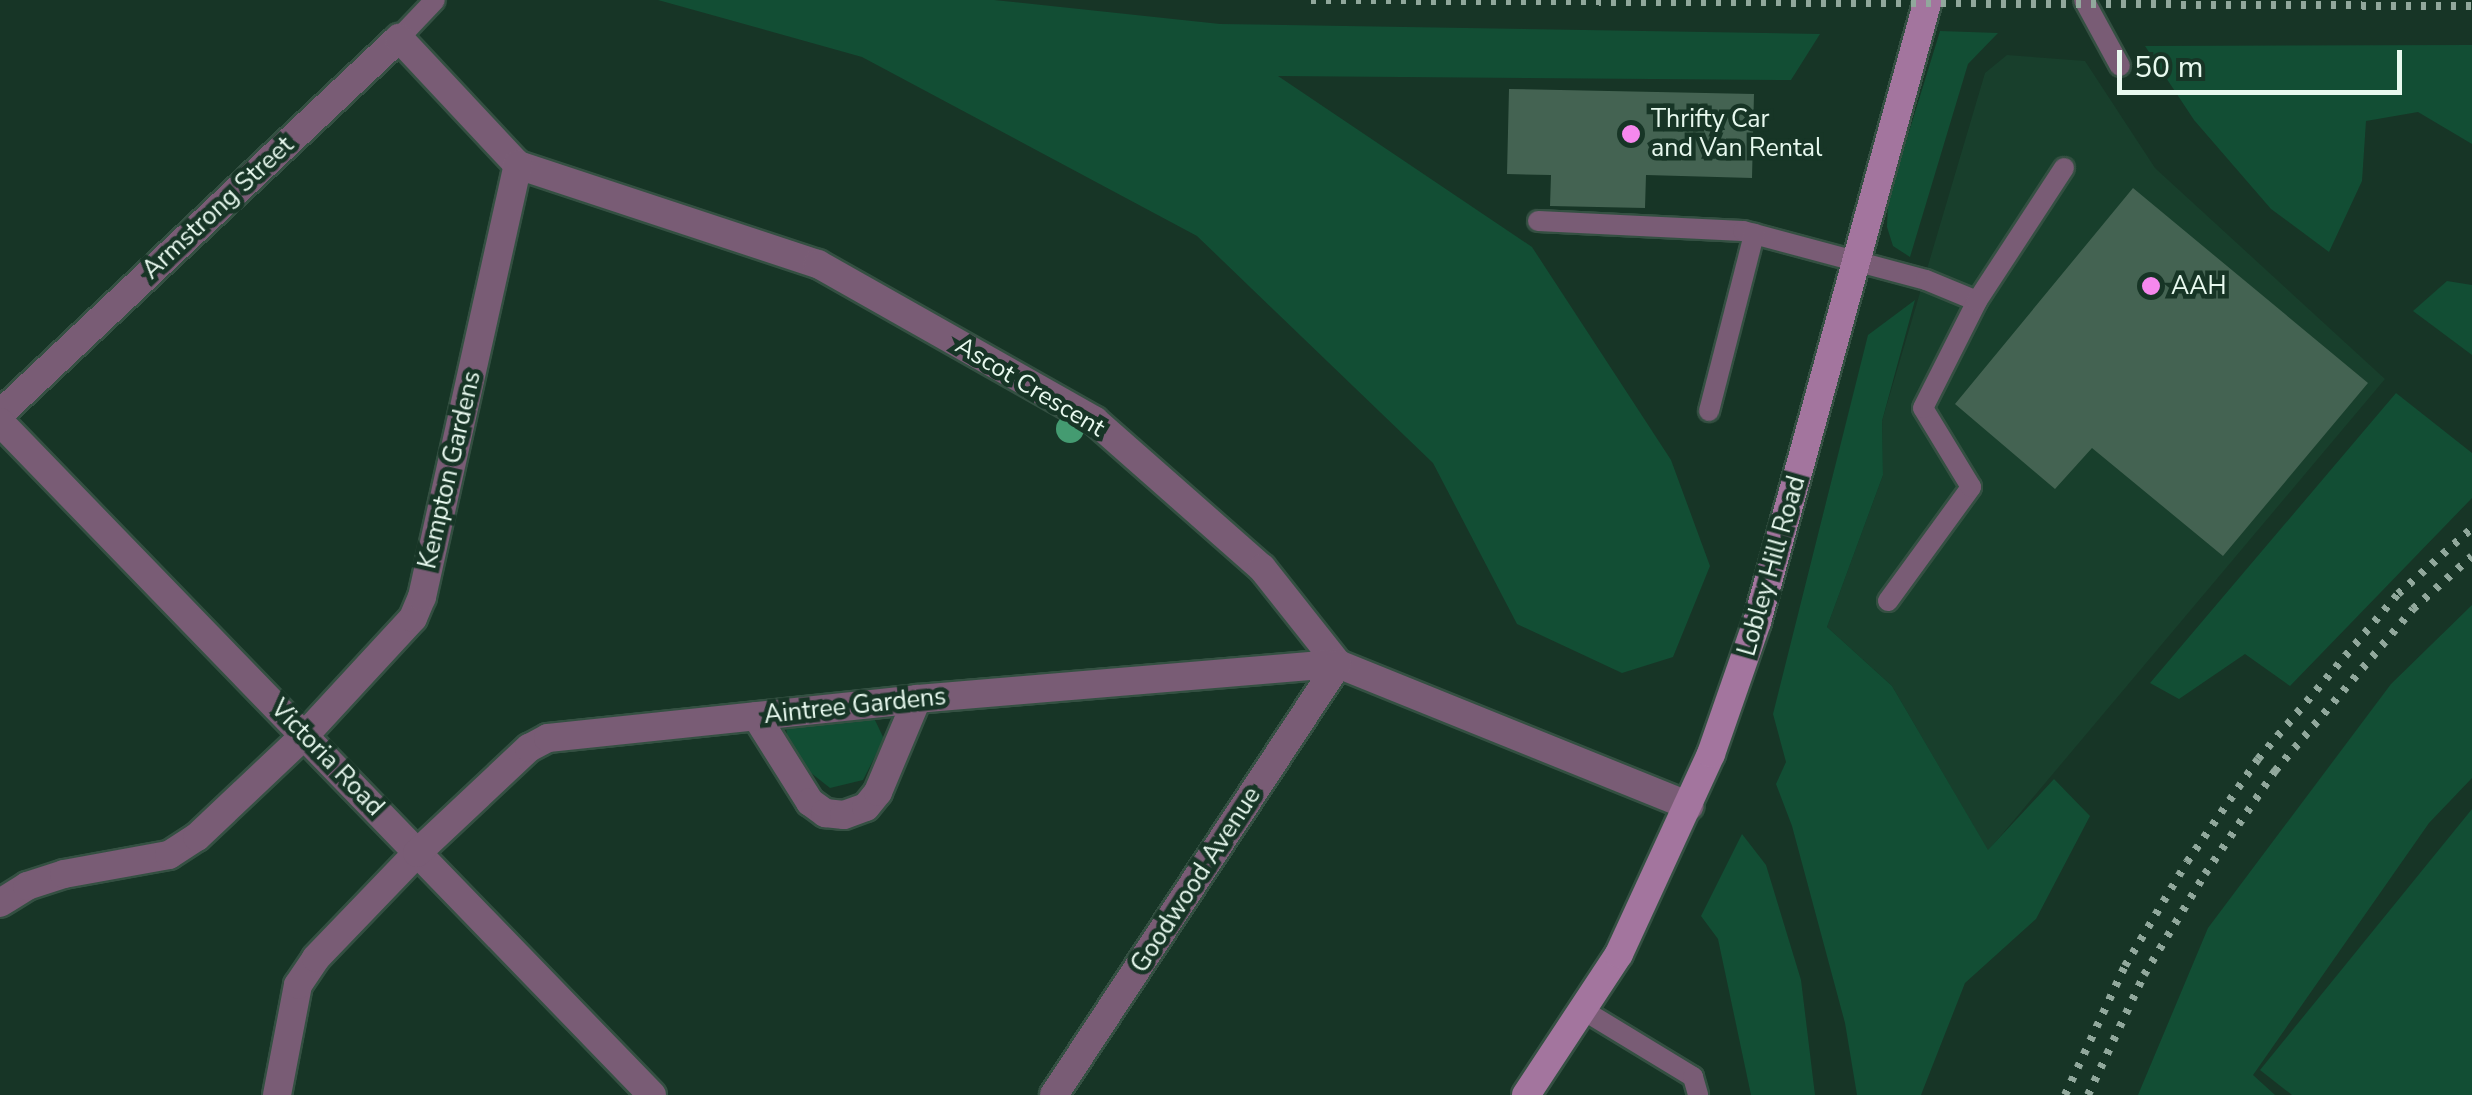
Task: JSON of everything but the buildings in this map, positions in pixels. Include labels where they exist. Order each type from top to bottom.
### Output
[{"type":"main road","name":"Lobley Hill Road","points":[[1526,1095],[1619,954],[1688,806],[1757,622],[1928,0]]},
{"type":"street","name":"Ascot Crescent","points":[[399,38],[518,166],[818,264],[1095,421],[1262,568],[1338,664],[1688,806]]},
{"type":"street","name":"Armstrong Street","points":[[0,414],[399,38]]},
{"type":"street","name":"Kempton Gardens","points":[[0,903],[27,886],[64,874],[169,856],[197,837],[398,638],[422,597],[518,166]]},
{"type":"street","name":"Victoria Road","points":[[0,422],[652,1095]]},
{"type":"street","name":"Aintree Gardens","points":[[277,1095],[298,985],[316,958],[417,853],[529,748],[548,738],[918,699],[1338,664]]},
{"type":"street","name":"Goodwood Avenue","points":[[1054,1095],[1338,664]]},
{"type":"street","points":[[756,716],[810,802],[826,814],[844,815],[866,806],[878,792],[918,699]]},
{"type":"lane","name":"Armstrong Street","points":[[399,38],[435,0]]},
{"type":"lane","points":[[2084,0],[2120,66]]},
{"type":"lane","points":[[1888,601],[1971,487],[1923,408],[1977,301],[2064,168]]},
{"type":"lane","points":[[1538,221],[1754,234],[1926,280],[1977,301]]},
{"type":"lane","points":[[1709,411],[1754,234]]},
{"type":"lane","points":[[1583,1010],[1693,1077],[1698,1095]]},
{"type":"shaded area","points":[[658,0],[994,0],[1220,24],[1820,34],[1791,80],[1278,76],[1532,247],[1671,460],[1710,566],[1673,657],[1622,673],[1517,624],[1433,463],[1197,236],[862,57]]},
{"type":"shaded area","points":[[1940,31],[1998,33],[1968,64],[1910,257],[1893,246],[1887,227],[1888,200]]},
{"type":"shaded area","points":[[2472,45],[2472,144],[2418,112],[2366,121],[2362,181],[2329,252],[2271,209],[2194,120],[2145,46]]},
{"type":"shaded area","points":[[2007,55],[2085,61],[2155,168],[2385,379],[1988,851],[1892,686],[1827,627],[1883,475],[1882,421],[1985,73]]},
{"type":"shaded area","points":[[2447,281],[2472,285],[2472,355],[2413,311]]},
{"type":"shaded area","points":[[1915,300],[1882,421],[1883,475],[1827,627],[1892,686],[1988,850],[2054,779],[2090,816],[2036,919],[1965,983],[1921,1095],[1857,1095],[1845,1023],[1792,826],[1776,784],[1786,762],[1773,714],[1868,335]]},
{"type":"shaded area","points":[[2396,393],[2472,453],[2472,498],[2290,686],[2245,654],[2179,699],[2150,683]]},
{"type":"shaded area","points":[[2472,605],[2472,778],[2429,823],[2253,1075],[2275,1095],[2138,1095],[2208,928],[2391,684]]},
{"type":"shaded area","points":[[873,716],[884,739],[863,780],[830,788],[806,769],[788,744],[786,726]]},
{"type":"shaded area","points":[[2472,809],[2472,1095],[2292,1095],[2260,1070]]},
{"type":"shaded area","points":[[1742,834],[1766,865],[1801,980],[1815,1095],[1751,1095],[1718,939],[1701,916]]},
{"type":"railway","points":[[1311,0],[2472,6]]},
{"type":"railway","points":[[2065,1095],[2125,966],[2187,862],[2258,759],[2398,594],[2472,528]]},
{"type":"railway","points":[[2088,1095],[2144,975],[2205,874],[2275,771],[2413,609],[2472,556]]},
{"type":"place","name":"Thrifty Car and Van Rental","points":[[1631,134]]},
{"type":"place","name":"AAH","points":[[2151,286]]}]
